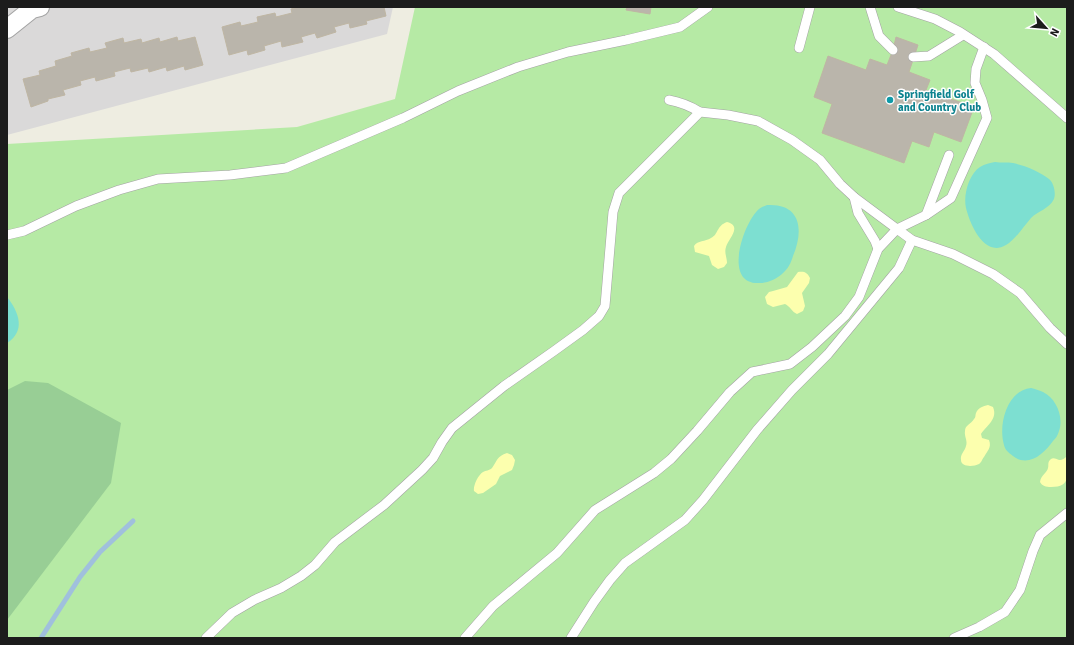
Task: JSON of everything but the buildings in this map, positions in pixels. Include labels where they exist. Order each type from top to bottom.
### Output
[{"type":"street","points":[[7,29],[32,9],[40,7]]},
{"type":"lane","points":[[7,235],[24,231],[76,206],[119,190],[158,179],[230,175],[286,168],[404,118],[458,91],[518,66],[568,52],[680,27],[708,7]]},
{"type":"lane","points":[[799,48],[810,7]]},
{"type":"lane","points":[[870,7],[879,36],[893,50]]},
{"type":"lane","points":[[898,7],[936,19],[984,47],[1067,118]]},
{"type":"lane","points":[[913,57],[928,56],[964,35]]},
{"type":"lane","points":[[465,638],[493,606],[557,553],[595,510],[654,473],[672,459],[730,392],[752,372],[790,364],[812,347],[845,316],[859,297],[878,249],[896,229],[926,215],[951,198],[987,118],[975,83],[976,69],[984,47]]},
{"type":"lane","points":[[669,100],[692,107],[700,112],[728,115],[758,121],[792,140],[820,160],[840,184],[854,197],[912,240],[953,254],[993,274],[1020,293],[1050,328],[1067,344]]},
{"type":"lane","points":[[206,638],[232,613],[301,576],[315,564],[335,542],[384,505],[422,470],[433,458],[452,428],[504,386],[554,351],[599,316],[606,306],[613,212],[619,193],[700,112]]},
{"type":"lane","points":[[926,215],[949,155]]},
{"type":"lane","points":[[854,197],[858,213],[875,241],[878,249]]},
{"type":"lane","points":[[571,638],[610,580],[625,563],[685,520],[703,500],[757,430],[774,410],[828,354],[899,268],[912,240]]},
{"type":"lane","points":[[954,638],[979,627],[1005,612],[1020,590],[1032,551],[1040,535],[1067,513]]},
{"type":"shaded area","points":[[7,7],[393,7],[387,34],[7,135]]},
{"type":"shaded area","points":[[415,7],[1067,7],[1067,638],[7,638],[7,144],[297,127],[395,99]]},
{"type":"shaded area","points":[[995,162],[1017,164],[1037,171],[1051,181],[1055,194],[1054,199],[1046,208],[1031,218],[1009,243],[998,248],[991,247],[979,237],[971,222],[965,203],[968,185],[976,170],[986,164]]},
{"type":"shaded area","points":[[767,205],[787,208],[793,213],[799,228],[796,246],[789,266],[780,276],[763,283],[748,281],[742,275],[739,265],[739,252],[742,239],[753,216],[760,208]]},
{"type":"shaded area","points":[[7,297],[15,309],[19,321],[19,327],[17,333],[7,343]]},
{"type":"shaded area","points":[[25,381],[48,383],[121,423],[111,483],[7,620],[7,390]]},
{"type":"shaded area","points":[[1031,388],[1043,392],[1052,399],[1060,414],[1060,426],[1057,436],[1045,451],[1035,458],[1024,461],[1013,456],[1006,450],[1002,437],[1002,428],[1006,410],[1010,402],[1023,390]]},
{"type":"sand","points":[[727,222],[734,226],[734,230],[725,249],[727,263],[724,267],[718,269],[712,265],[709,256],[695,252],[694,246],[714,236],[719,228]]},
{"type":"sand","points":[[798,272],[805,272],[810,278],[809,283],[802,293],[805,306],[803,311],[797,314],[785,304],[773,307],[767,304],[765,297],[769,292],[787,287]]},
{"type":"sand","points":[[988,405],[993,407],[994,415],[991,422],[981,434],[982,438],[989,440],[990,447],[979,464],[971,466],[965,465],[963,464],[961,458],[966,444],[965,429],[975,418],[978,410]]},
{"type":"sand","points":[[507,453],[512,455],[515,460],[512,470],[500,476],[496,484],[483,493],[478,494],[474,491],[475,484],[479,476],[483,472],[491,469],[499,457]]},
{"type":"sand","points":[[1066,457],[1067,478],[1065,482],[1058,486],[1044,486],[1040,482],[1047,470],[1050,460],[1053,458],[1061,460]]},
{"type":"waterway","points":[[41,638],[80,577],[100,552],[133,521]]},
{"type":"place","name":"Springfield Golf and Country Club","points":[[890,100]]}]
